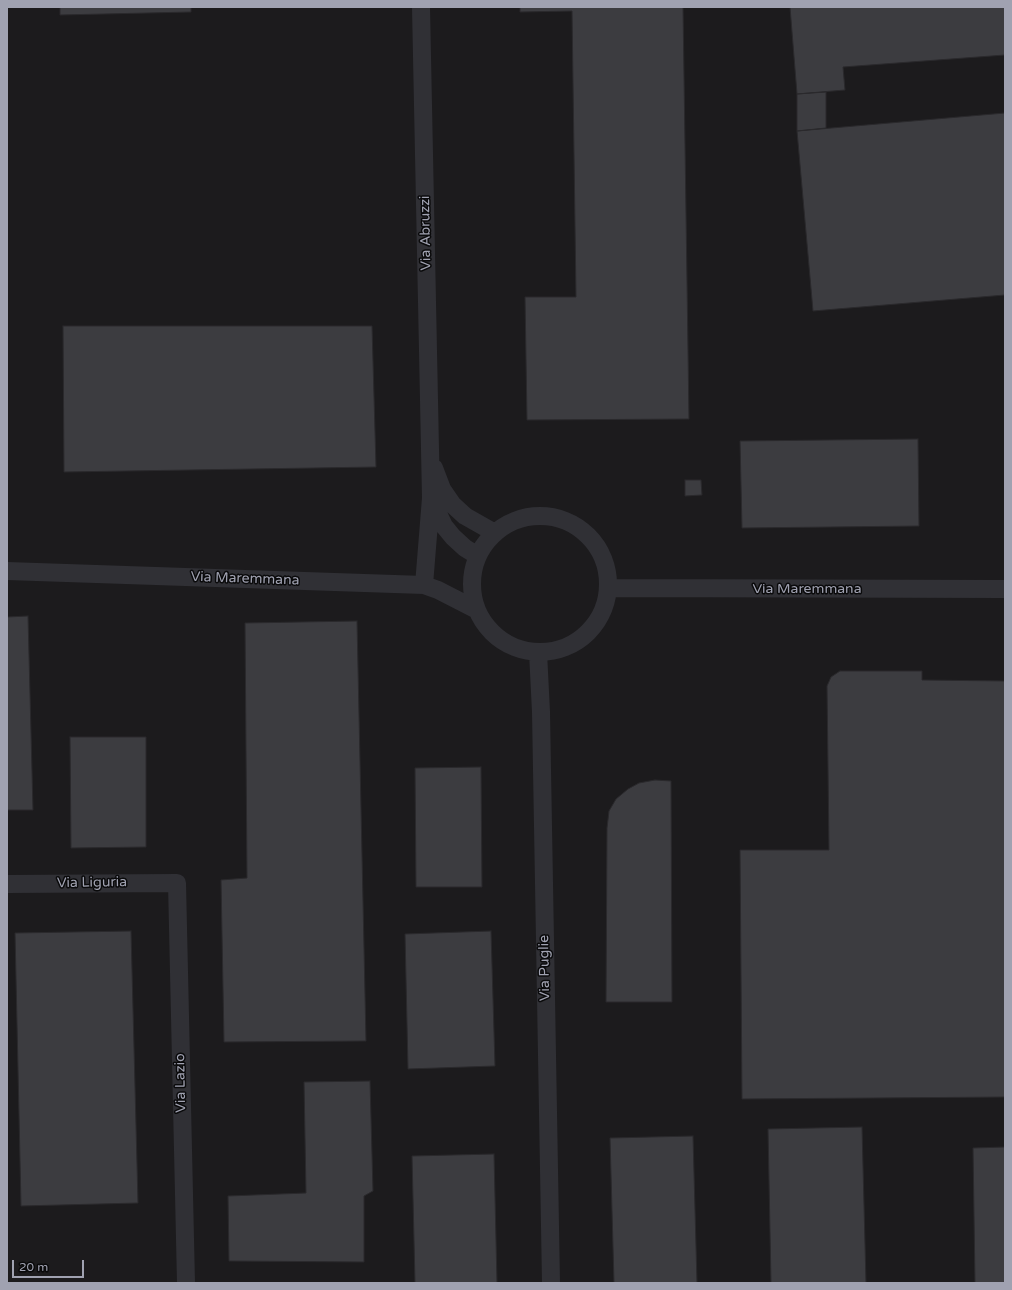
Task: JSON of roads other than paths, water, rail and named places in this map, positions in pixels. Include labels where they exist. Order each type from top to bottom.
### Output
[{"type":"street","name":"Via Abruzzi","points":[[422,7],[431,498],[424,585]]},
{"type":"street","name":"Via Abruzzi","points":[[430,458],[442,489],[453,505],[465,516],[495,532]]},
{"type":"street","points":[[431,498],[444,526],[457,541],[478,556]]},
{"type":"street","points":[[533,516],[557,518],[567,521],[585,533],[599,549],[607,569],[608,588],[602,612],[590,631],[568,646],[551,651],[538,652],[531,652],[512,646],[495,635],[482,620],[477,610],[472,582],[474,567],[478,556],[487,541],[495,532],[504,525],[516,520],[533,516]]},
{"type":"street","name":"Via Maremmana","points":[[7,571],[424,585],[438,590],[477,610]]},
{"type":"street","name":"Via Maremmana","points":[[608,588],[1005,589]]},
{"type":"street","name":"Via Puglie","points":[[538,652],[541,712],[551,1283]]},
{"type":"street","name":"Via Liguria","points":[[7,884],[177,882]]},
{"type":"street","name":"Via Lazio","points":[[177,882],[186,1283]]}]
